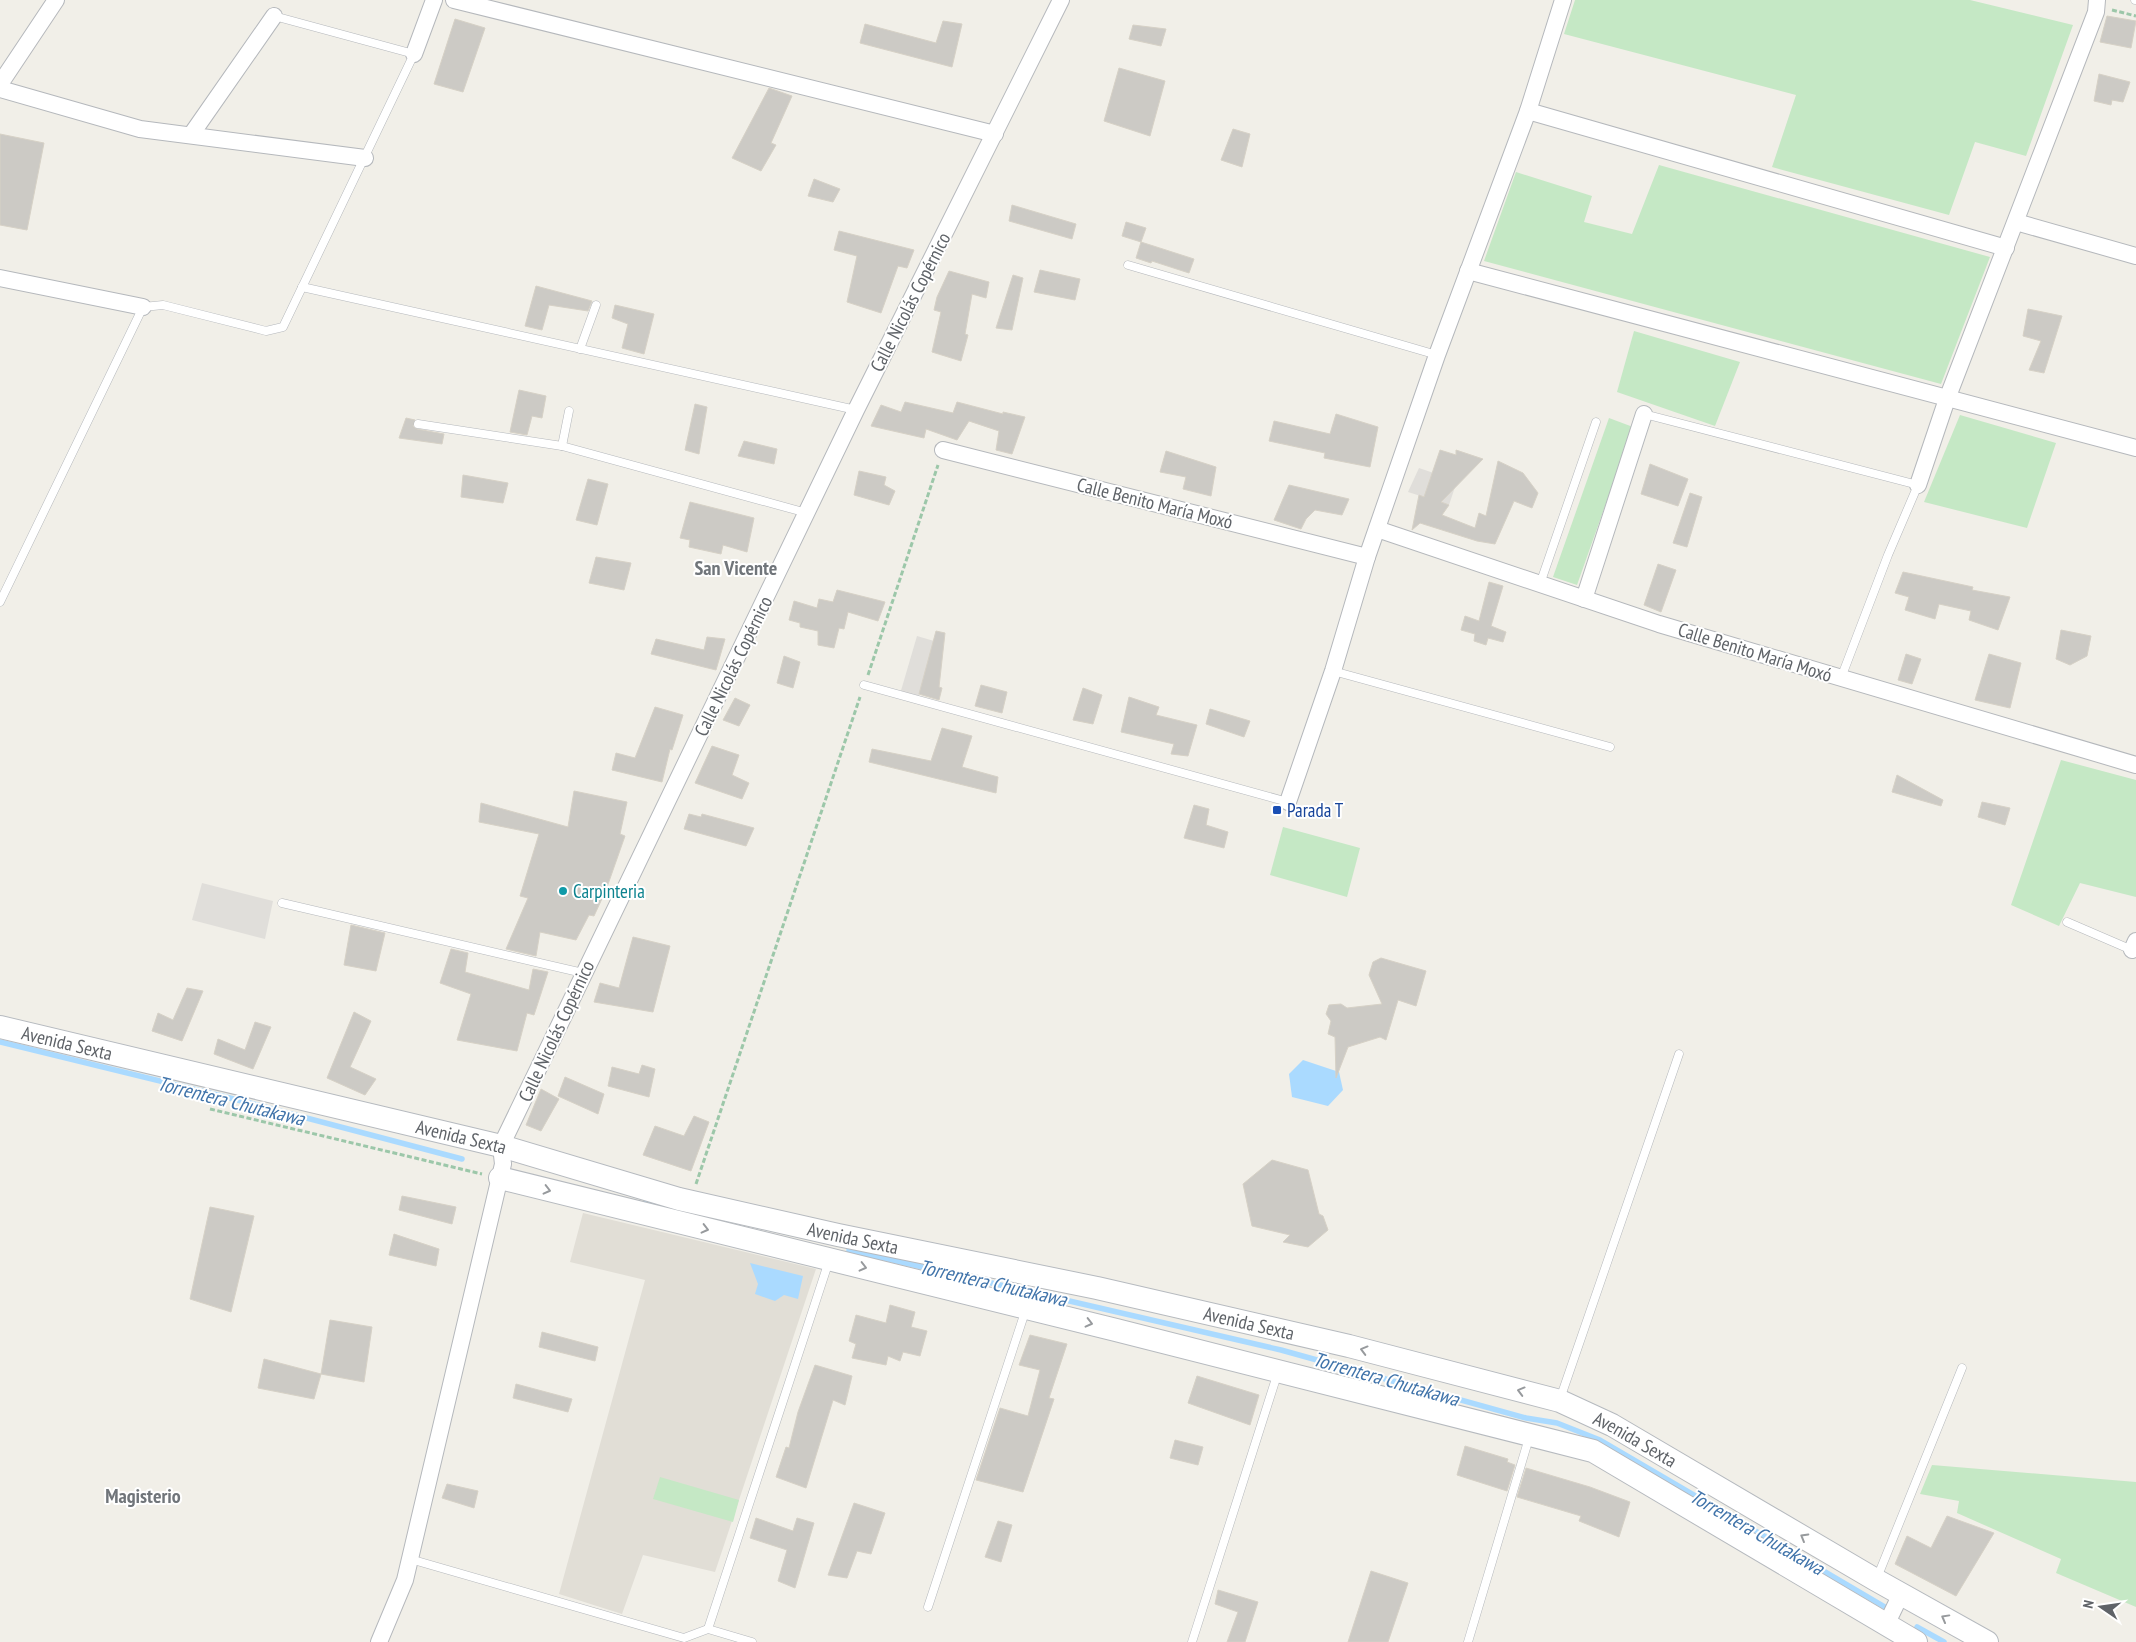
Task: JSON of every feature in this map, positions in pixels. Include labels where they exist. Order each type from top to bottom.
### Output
[{"type":"street","points":[[0,84],[56,0]]},
{"type":"street","points":[[414,54],[434,0]]},
{"type":"street","points":[[454,0],[995,134]]},
{"type":"street","name":"Calle Nicolás Copérnico","points":[[379,1642],[405,1580],[501,1163],[583,973],[856,410],[1061,0]]},
{"type":"street","points":[[1288,802],[1333,671],[1367,557],[1437,355],[1528,110],[1563,0]]},
{"type":"street","points":[[1918,485],[1947,399],[2016,222],[2096,6]]},
{"type":"street","points":[[191,135],[274,16]]},
{"type":"street","points":[[0,89],[140,129],[365,158]]},
{"type":"street","points":[[1528,110],[2006,248]]},
{"type":"street","points":[[2016,222],[2136,256]]},
{"type":"street","points":[[1468,271],[2136,448]]},
{"type":"street","points":[[0,278],[143,307]]},
{"type":"street","points":[[1584,599],[1644,414]]},
{"type":"street","name":"Calle Benito María Moxó","points":[[943,450],[1367,557]]},
{"type":"street","name":"Calle Benito María Moxó","points":[[1377,529],[1584,599],[1841,678],[2136,765]]},
{"type":"street","name":"Avenida Sexta","points":[[0,1027],[501,1163],[834,1244],[1097,1288],[1349,1346],[1560,1401],[1612,1425],[1876,1580],[1892,1613],[1916,1642]]},
{"type":"street","name":"Avenida Sexta","points":[[501,1163],[690,1201],[834,1244],[1026,1307],[1593,1451],[1892,1613],[1987,1642]]},
{"type":"lane","points":[[0,602],[143,307],[163,305],[266,330],[283,327],[414,54],[274,16]]},
{"type":"lane","points":[[1128,265],[1437,355]]},
{"type":"lane","points":[[302,287],[856,410]]},
{"type":"lane","points":[[580,348],[596,305]]},
{"type":"lane","points":[[562,446],[569,411]]},
{"type":"lane","points":[[1644,414],[1918,485],[1888,555],[1841,678]]},
{"type":"lane","points":[[1540,584],[1596,422]]},
{"type":"lane","points":[[418,424],[562,446],[807,512]]},
{"type":"lane","points":[[1333,671],[1610,747]]},
{"type":"lane","points":[[864,685],[1288,802]]},
{"type":"lane","points":[[282,903],[583,973]]},
{"type":"lane","points":[[2067,922],[2134,946]]},
{"type":"lane","points":[[1560,1401],[1679,1054]]},
{"type":"lane","points":[[708,1629],[834,1244]]},
{"type":"lane","points":[[928,1607],[1026,1307]]},
{"type":"lane","points":[[1876,1580],[1962,1368]]},
{"type":"lane","points":[[1192,1642],[1279,1370]]},
{"type":"lane","points":[[1468,1642],[1530,1435]]},
{"type":"lane","points":[[410,1559],[684,1638],[708,1629],[752,1642]]},
{"type":"path","points":[[2096,6],[2136,16]]},
{"type":"path","points":[[690,1201],[943,450]]},
{"type":"path","points":[[210,1109],[501,1163]]},
{"type":"shaded area","points":[[1419,468],[1457,481],[1449,505],[1408,492]]},
{"type":"shaded area","points":[[917,636],[934,641],[918,699],[900,694]]},
{"type":"shaded area","points":[[202,883],[273,901],[265,939],[192,920]]},
{"type":"shaded area","points":[[583,1213],[816,1269],[715,1572],[643,1555],[622,1614],[559,1594],[645,1280],[570,1262]]},
{"type":"green space","points":[[1575,0],[1970,0],[2073,25],[2026,156],[1975,142],[1949,215],[1772,167],[1796,95],[1564,34]]},
{"type":"green space","points":[[1659,165],[1990,257],[1941,384],[1484,261],[1516,172],[1592,196],[1584,222],[1632,234]]},
{"type":"green space","points":[[1634,331],[1740,362],[1715,426],[1617,392]]},
{"type":"green space","points":[[1960,415],[2056,443],[2027,528],[1924,502]]},
{"type":"green space","points":[[1609,418],[1633,427],[1577,585],[1553,577]]},
{"type":"green space","points":[[2061,760],[2136,780],[2136,897],[2080,883],[2059,926],[2011,905]]},
{"type":"green space","points":[[1283,827],[1360,848],[1347,897],[1270,875]]},
{"type":"green space","points":[[1932,1465],[2136,1482],[2136,1607],[2056,1573],[2061,1559],[1957,1513],[1959,1501],[1920,1494]]},
{"type":"green space","points":[[660,1477],[739,1500],[733,1522],[653,1499]]},
{"type":"water","points":[[1303,1060],[1339,1072],[1343,1090],[1328,1106],[1292,1097],[1289,1074]]},
{"type":"water","points":[[750,1263],[803,1276],[798,1299],[784,1295],[775,1301],[755,1294],[758,1284]]},
{"type":"building","points":[[2107,16],[2136,21],[2131,48],[2100,42]]},
{"type":"building","points":[[455,19],[485,28],[463,92],[434,84]]},
{"type":"building","points":[[943,21],[962,24],[952,67],[860,43],[865,24],[936,43]]},
{"type":"building","points":[[1133,25],[1166,29],[1161,46],[1129,39]]},
{"type":"building","points":[[1119,68],[1165,81],[1150,136],[1104,121]]},
{"type":"building","points":[[2099,74],[2130,82],[2123,102],[2112,100],[2111,105],[2094,101]]},
{"type":"building","points":[[769,88],[792,96],[771,143],[776,145],[761,171],[732,158]]},
{"type":"building","points":[[1233,129],[1250,134],[1242,167],[1221,160]]},
{"type":"building","points":[[0,134],[44,143],[27,230],[0,225]]},
{"type":"building","points":[[814,179],[840,189],[833,202],[808,196]]},
{"type":"building","points":[[1012,205],[1076,224],[1072,239],[1009,221]]},
{"type":"building","points":[[1126,222],[1146,228],[1141,242],[1122,236]]},
{"type":"building","points":[[839,231],[914,250],[907,268],[898,266],[881,313],[847,302],[857,256],[834,250]]},
{"type":"building","points":[[1141,242],[1194,259],[1189,273],[1136,258]]},
{"type":"building","points":[[1040,270],[1080,279],[1075,300],[1034,292]]},
{"type":"building","points":[[949,271],[989,282],[986,298],[972,294],[965,334],[968,335],[961,361],[932,352],[941,312],[934,310],[937,297]]},
{"type":"building","points":[[1013,275],[1023,278],[1012,330],[996,328]]},
{"type":"building","points":[[536,286],[592,301],[588,311],[549,305],[542,330],[525,326]]},
{"type":"building","points":[[615,305],[654,314],[644,354],[622,348],[628,324],[612,318]]},
{"type":"building","points":[[2028,309],[2062,316],[2044,373],[2029,370],[2041,341],[2023,336]]},
{"type":"building","points":[[519,390],[546,396],[542,418],[532,416],[527,435],[510,432]]},
{"type":"building","points":[[905,402],[953,413],[957,402],[1003,414],[1003,412],[1025,417],[1012,454],[996,450],[999,431],[969,421],[957,440],[926,429],[924,438],[871,426],[881,405],[901,412]]},
{"type":"building","points":[[695,404],[707,407],[699,454],[685,450]]},
{"type":"building","points":[[1336,414],[1378,427],[1370,467],[1324,458],[1325,453],[1269,441],[1274,421],[1330,434]]},
{"type":"building","points":[[406,418],[415,420],[413,426],[417,429],[444,434],[442,444],[399,438]]},
{"type":"building","points":[[744,441],[777,449],[774,464],[738,456]]},
{"type":"building","points":[[1440,450],[1456,455],[1456,450],[1483,459],[1441,502],[1449,505],[1442,515],[1475,528],[1479,513],[1486,516],[1498,461],[1523,473],[1538,493],[1532,508],[1514,501],[1495,544],[1477,541],[1420,523],[1412,530],[1419,495],[1424,497]]},
{"type":"building","points":[[1166,451],[1216,467],[1211,496],[1183,489],[1186,477],[1160,472]]},
{"type":"building","points":[[1650,464],[1688,479],[1678,506],[1641,494]]},
{"type":"building","points":[[859,471],[886,477],[884,485],[895,491],[889,505],[854,495]]},
{"type":"building","points":[[463,475],[508,483],[503,503],[461,497]]},
{"type":"building","points":[[588,479],[608,484],[597,525],[576,520]]},
{"type":"building","points":[[1289,485],[1349,499],[1342,515],[1315,510],[1306,519],[1301,529],[1274,520]]},
{"type":"building","points":[[1690,493],[1702,497],[1687,547],[1673,543]]},
{"type":"building","points":[[690,502],[754,518],[747,552],[723,545],[721,554],[689,547],[690,540],[680,538]]},
{"type":"building","points":[[596,557],[631,563],[624,590],[589,583]]},
{"type":"building","points":[[1658,564],[1676,570],[1661,612],[1644,605]]},
{"type":"building","points":[[1903,572],[1973,587],[1972,590],[2010,597],[1998,630],[1969,620],[1971,611],[1939,604],[1935,619],[1905,610],[1909,597],[1895,593]]},
{"type":"building","points":[[1489,582],[1503,586],[1491,626],[1506,632],[1503,642],[1488,638],[1486,645],[1474,641],[1475,634],[1461,630],[1465,616],[1479,621]]},
{"type":"building","points":[[837,590],[885,602],[878,621],[848,612],[844,629],[839,628],[834,648],[818,645],[818,631],[800,627],[800,623],[789,620],[794,601],[817,608],[819,599],[833,602]]},
{"type":"building","points":[[2061,630],[2091,636],[2087,656],[2070,665],[2056,659]]},
{"type":"building","points":[[936,631],[945,633],[939,687],[942,688],[939,700],[919,694]]},
{"type":"building","points":[[707,637],[725,639],[716,670],[651,654],[656,639],[704,650]]},
{"type":"building","points":[[1906,654],[1921,659],[1912,684],[1898,680]]},
{"type":"building","points":[[1989,654],[2021,663],[2010,708],[1975,700]]},
{"type":"building","points":[[784,656],[800,662],[793,688],[777,683]]},
{"type":"building","points":[[981,685],[1007,692],[1002,713],[975,706]]},
{"type":"building","points":[[1083,688],[1102,695],[1093,724],[1073,720]]},
{"type":"building","points":[[1129,697],[1159,707],[1156,715],[1197,725],[1188,756],[1171,754],[1174,744],[1121,732]]},
{"type":"building","points":[[735,698],[750,705],[739,726],[723,720]]},
{"type":"building","points":[[655,707],[683,715],[672,750],[670,749],[662,782],[612,770],[616,753],[635,758]]},
{"type":"building","points":[[1210,709],[1250,721],[1244,737],[1206,724]]},
{"type":"building","points":[[942,728],[972,736],[962,767],[998,777],[996,793],[869,762],[872,749],[931,761]]},
{"type":"building","points":[[712,746],[739,755],[732,775],[749,783],[742,799],[695,783]]},
{"type":"building","points":[[1897,775],[1943,800],[1941,806],[1892,792]]},
{"type":"building","points":[[574,791],[627,802],[620,834],[625,836],[606,890],[594,916],[589,915],[576,940],[540,932],[536,956],[506,949],[528,898],[520,896],[539,834],[479,822],[481,803],[568,827]]},
{"type":"building","points":[[1982,802],[2010,808],[2005,825],[1978,817]]},
{"type":"building","points":[[1194,805],[1209,809],[1206,825],[1228,832],[1224,848],[1184,838]]},
{"type":"building","points":[[689,814],[701,817],[702,814],[754,828],[746,846],[684,829]]},
{"type":"building","points":[[351,925],[385,933],[376,971],[344,965]]},
{"type":"building","points":[[633,937],[670,946],[653,1012],[594,1002],[600,983],[619,988]]},
{"type":"building","points":[[451,949],[468,953],[465,972],[529,990],[533,969],[548,972],[534,1015],[527,1013],[517,1051],[457,1040],[471,994],[440,983]]},
{"type":"building","points":[[1381,958],[1426,971],[1416,1006],[1398,1000],[1386,1040],[1380,1037],[1348,1047],[1336,1078],[1335,1037],[1328,1034],[1331,1021],[1326,1014],[1329,1005],[1341,1004],[1347,1008],[1382,1004],[1369,975],[1373,962]]},
{"type":"building","points":[[187,988],[203,991],[182,1041],[152,1031],[158,1013],[173,1020]]},
{"type":"building","points":[[354,1012],[371,1021],[350,1067],[376,1079],[365,1095],[327,1078]]},
{"type":"building","points":[[255,1022],[271,1027],[253,1069],[214,1054],[218,1039],[245,1050]]},
{"type":"building","points":[[642,1065],[655,1069],[649,1097],[608,1086],[612,1067],[639,1074]]},
{"type":"building","points":[[565,1077],[604,1094],[598,1114],[558,1096]]},
{"type":"building","points":[[541,1089],[559,1099],[541,1131],[526,1125]]},
{"type":"building","points":[[694,1116],[709,1122],[691,1171],[643,1155],[655,1126],[684,1136]]},
{"type":"building","points":[[1272,1160],[1308,1170],[1319,1214],[1323,1216],[1328,1230],[1308,1247],[1283,1242],[1290,1235],[1252,1226],[1243,1184]]},
{"type":"building","points":[[402,1196],[456,1207],[452,1224],[399,1210]]},
{"type":"building","points":[[210,1207],[254,1216],[231,1312],[190,1299]]},
{"type":"building","points":[[394,1234],[439,1249],[436,1266],[389,1255]]},
{"type":"building","points":[[890,1305],[915,1312],[911,1327],[927,1331],[920,1356],[903,1352],[900,1361],[888,1356],[886,1365],[852,1358],[856,1344],[849,1341],[856,1315],[886,1323]]},
{"type":"building","points":[[330,1320],[372,1327],[364,1382],[321,1374]]},
{"type":"building","points":[[542,1332],[598,1347],[595,1361],[539,1347]]},
{"type":"building","points":[[1030,1335],[1067,1344],[1049,1398],[1054,1399],[1023,1492],[976,1480],[1000,1408],[1028,1416],[1040,1370],[1019,1365]]},
{"type":"building","points":[[264,1359],[321,1374],[314,1399],[258,1388]]},
{"type":"building","points":[[815,1365],[852,1376],[845,1405],[833,1400],[806,1488],[776,1477],[786,1447],[789,1448],[798,1412]]},
{"type":"building","points":[[1197,1376],[1259,1395],[1250,1425],[1188,1403]]},
{"type":"building","points":[[516,1384],[572,1399],[568,1412],[513,1398]]},
{"type":"building","points":[[1175,1440],[1203,1447],[1198,1465],[1170,1458]]},
{"type":"building","points":[[1465,1446],[1508,1459],[1507,1462],[1515,1465],[1507,1491],[1457,1475]]},
{"type":"building","points":[[1526,1468],[1590,1487],[1630,1502],[1619,1537],[1579,1521],[1581,1516],[1517,1497]]},
{"type":"building","points":[[447,1484],[478,1491],[474,1508],[442,1498]]},
{"type":"building","points":[[854,1503],[885,1513],[871,1554],[857,1551],[847,1578],[828,1575]]},
{"type":"building","points":[[1947,1516],[1994,1533],[1956,1596],[1895,1564],[1907,1536],[1931,1548]]},
{"type":"building","points":[[756,1518],[793,1531],[797,1518],[814,1523],[795,1588],[778,1581],[787,1550],[750,1538]]},
{"type":"building","points":[[998,1521],[1012,1525],[1001,1562],[985,1557]]},
{"type":"building","points":[[1371,1571],[1408,1583],[1388,1642],[1348,1642]]},
{"type":"building","points":[[1218,1590],[1258,1602],[1245,1642],[1227,1642],[1238,1612],[1215,1604]]},
{"type":"waterway","name":"Torrentera Chutakawa","points":[[0,1042],[242,1101],[462,1159]]},
{"type":"waterway","name":"Torrentera Chutakawa","points":[[646,1202],[676,1209]]},
{"type":"waterway","name":"Torrentera Chutakawa","points":[[849,1250],[1281,1350],[1526,1418],[1557,1423],[1600,1440],[1885,1607]]},
{"type":"waterway","name":"Torrentera Chutakawa","points":[[1917,1627],[1944,1642]]},
{"type":"place","name":"Parada T","points":[[1277,810]]},
{"type":"place","name":"Carpinteria","points":[[563,891]]},
{"type":"district","name":"San Vicente","points":[[736,568]]},
{"type":"district","name":"Magisterio","points":[[143,1496]]}]
